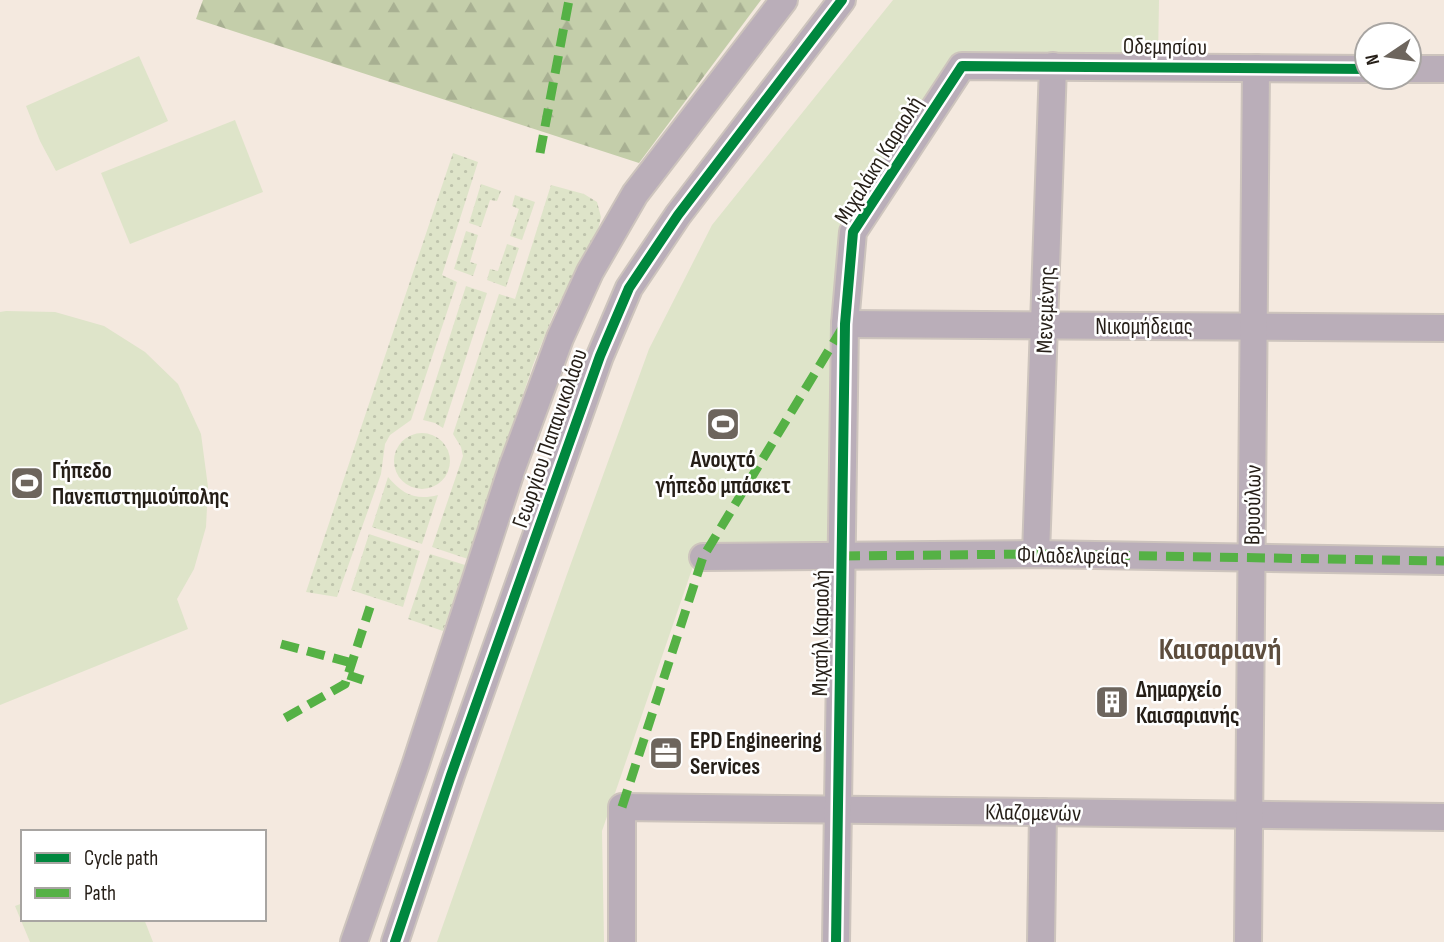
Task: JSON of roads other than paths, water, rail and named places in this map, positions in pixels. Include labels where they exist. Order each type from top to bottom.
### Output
[{"type":"street","name":"Γεωργίου Παπανικολάου","points":[[354,942],[416,763],[512,468],[560,338],[590,272],[635,194],[784,0]]},
{"type":"street","name":"Γεωργίου Παπανικολάου","points":[[395,942],[451,775],[600,356],[629,288],[678,215],[842,0]]},
{"type":"street","name":"Οδεμησίου","points":[[962,66],[1353,69]]},
{"type":"street","name":"Μιχαλάκη Καραολή","points":[[845,324],[853,232],[962,66]]},
{"type":"street","name":"Μενεμένης","points":[[1036,554],[1053,66]]},
{"type":"street","name":"Βρυούλων","points":[[1248,942],[1256,68]]},
{"type":"street","points":[[1423,69],[1444,69]]},
{"type":"street","name":"Νικομήδειας","points":[[845,324],[1444,328]]},
{"type":"street","name":"Μιχαήλ Καραολή","points":[[836,942],[845,324]]},
{"type":"street","name":"Φιλαδελφείας","points":[[703,557],[1036,554],[1444,561]]},
{"type":"street","name":"Κλαζομενών","points":[[622,942],[622,807],[1444,817]]},
{"type":"street","points":[[1041,942],[1043,812]]},
{"type":"place","name":"Ανοιχτό γήπεδο μπάσκετ","points":[[723,424]]},
{"type":"place","name":"Γήπεδο Πανεπιστημιούπολης","points":[[27,483]]},
{"type":"place","name":"Δημαρχείο Καισαριανής","points":[[1112,702]]},
{"type":"place","name":"EPD Engineering Services","points":[[666,753]]},
{"type":"district","name":"Καισαριανή","points":[[1220,649]]}]
